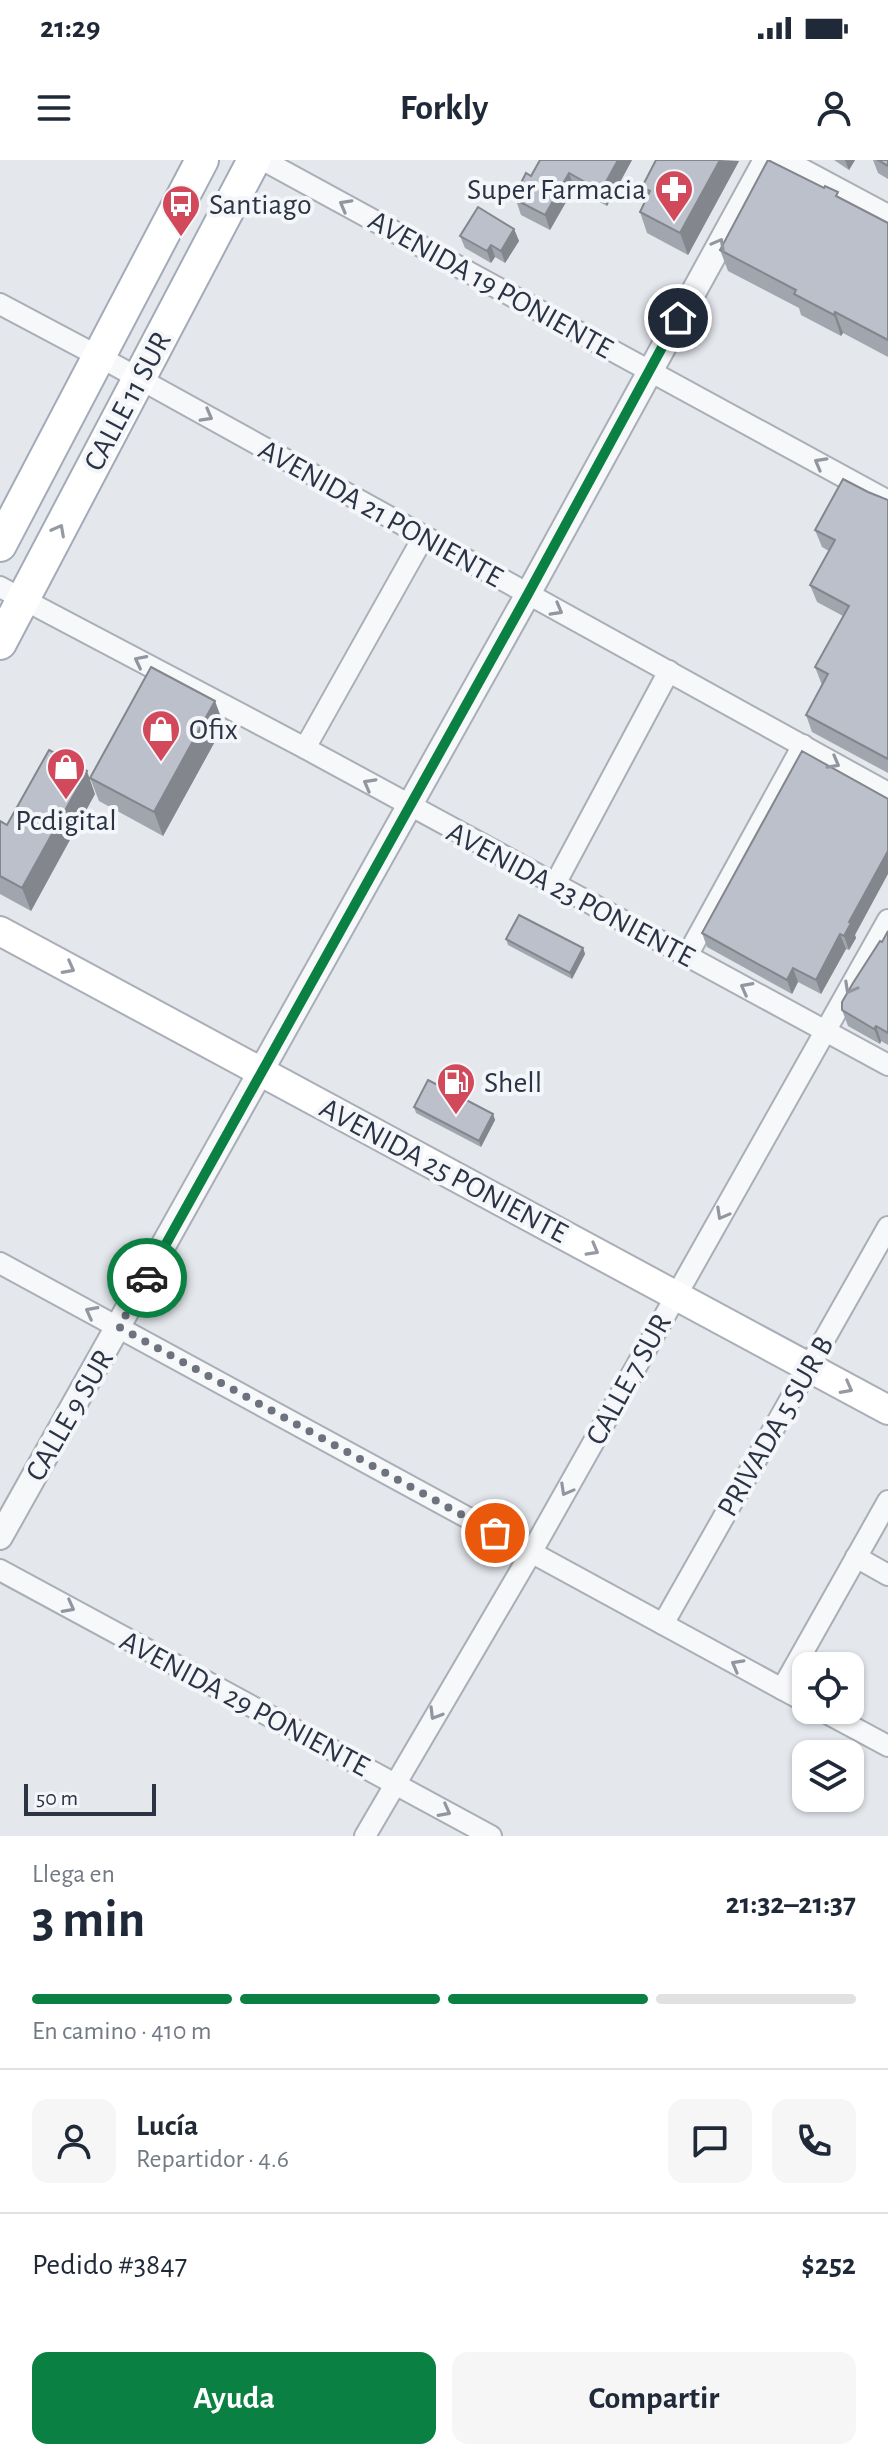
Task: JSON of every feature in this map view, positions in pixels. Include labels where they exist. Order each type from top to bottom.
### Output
[{"type":"main road","name":"CALLE 11 SUR","points":[[0,545],[202,160]]},
{"type":"main road","name":"CALLE 11 SUR","points":[[0,643],[12,593],[139,378],[254,160]]},
{"type":"main road","name":"AVENIDA 25 PONIENTE","points":[[0,931],[888,1410]]},
{"type":"street","name":"AVENIDA 19 PONIENTE","points":[[263,160],[888,501]]},
{"type":"street","name":"CALLE 9 SUR","points":[[0,1537],[528,594],[766,160]]},
{"type":"street","points":[[785,160],[888,215]]},
{"type":"street","name":"AVENIDA 21 PONIENTE","points":[[0,304],[888,793]]},
{"type":"street","points":[[305,748],[424,536]]},
{"type":"street","name":"AVENIDA 23 PONIENTE","points":[[12,593],[305,748],[888,1065]]},
{"type":"street","points":[[555,884],[669,671]]},
{"type":"street","points":[[687,956],[803,745]]},
{"type":"street","name":"CALLE 7 SUR","points":[[365,1836],[531,1553],[888,920]]},
{"type":"street","name":"PRIVADA 5 SUR B","points":[[663,1624],[888,1227]]},
{"type":"street","points":[[0,1263],[792,1694]]},
{"type":"street","points":[[782,1689],[888,1501]]},
{"type":"street","points":[[856,1557],[888,1575]]},
{"type":"street","name":"AVENIDA 29 PONIENTE","points":[[0,1570],[491,1836]]},
{"type":"street","points":[[847,1724],[888,1746]]},
{"type":"building","points":[[540,160],[618,160],[601,191],[569,173],[545,215],[516,200],[526,173],[531,176]]},
{"type":"building","points":[[656,160],[720,160],[680,233],[640,212],[650,191],[642,187]]},
{"type":"building","points":[[768,160],[838,192],[836,196],[888,223],[888,340],[794,294],[796,290],[720,250]]},
{"type":"building","points":[[478,207],[514,229],[501,251],[491,245],[487,251],[460,236]]},
{"type":"building","points":[[843,479],[888,500],[888,759],[806,715],[828,674],[815,667],[849,606],[810,585],[835,540],[815,530]]},
{"type":"building","name":"Ofix","points":[[151,667],[215,701],[154,812],[90,778]]},
{"type":"building","points":[[49,750],[87,771],[22,888],[0,876],[0,821],[7,825]]},
{"type":"building","points":[[802,751],[888,799],[888,851],[844,936],[840,934],[816,980],[793,968],[787,980],[702,933]]},
{"type":"building","points":[[519,915],[583,948],[570,973],[506,939]]},
{"type":"building","points":[[888,931],[888,1033],[876,1026],[874,1029],[842,1010],[842,1002]]},
{"type":"building","name":"Shell","points":[[428,1080],[493,1114],[479,1141],[414,1107]]},
{"type":"way so far","points":[[147,1278],[119,1327],[495,1533]]},
{"type":"place","name":"Super Farmacia","points":[[674,223]]},
{"type":"place","name":"Santiago","points":[[181,238]]},
{"type":"place","name":"Ofix","points":[[161,763]]},
{"type":"place","name":"Pcdigital","points":[[66,801]]},
{"type":"place","name":"Shell","points":[[456,1116]]},
{"type":"route","points":[[147,1278],[678,318]]}]
